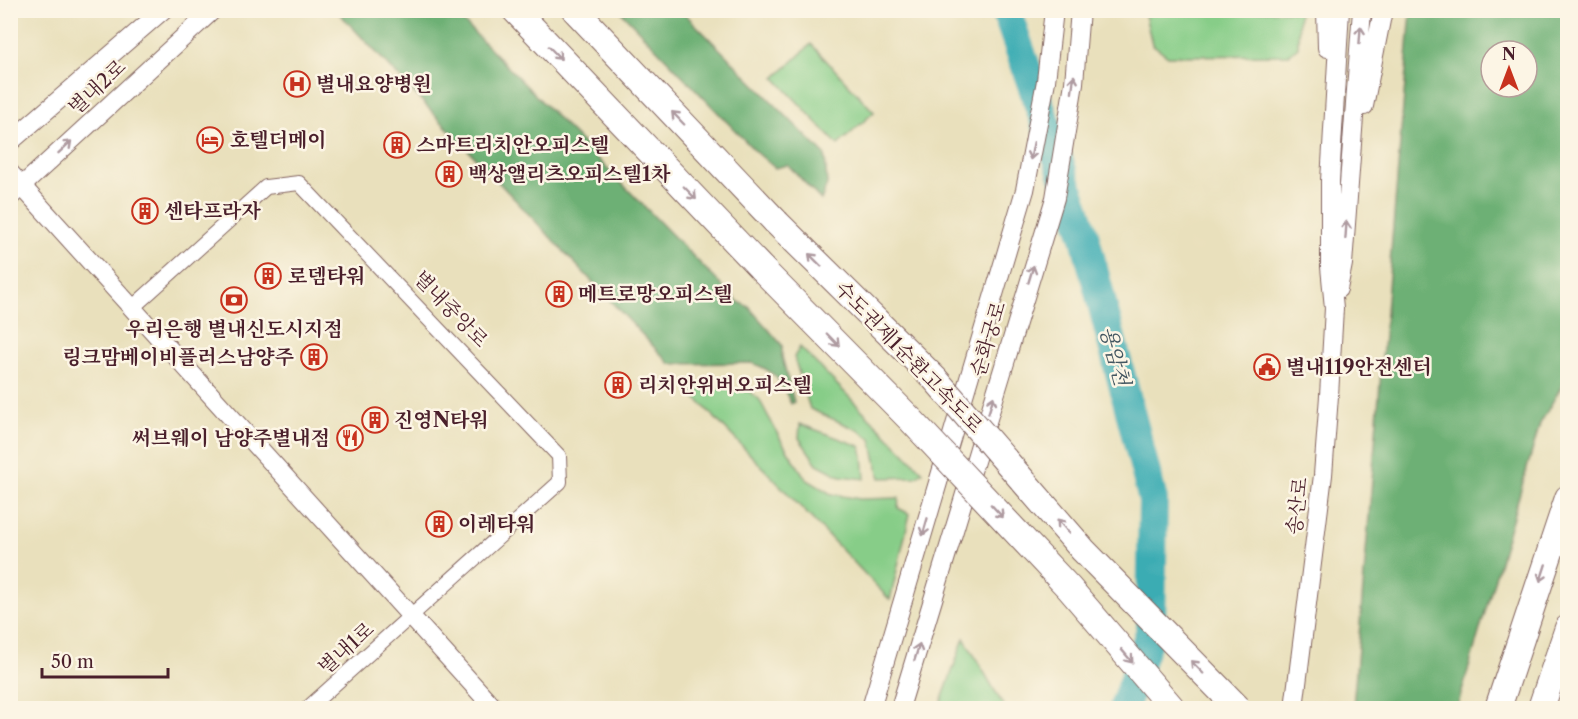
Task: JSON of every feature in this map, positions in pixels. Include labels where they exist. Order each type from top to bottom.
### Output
[{"type":"highway","points":[[515,10],[911,420],[1061,579],[1172,708]]},
{"type":"highway","name":"수도권제1순환고속도로","points":[[575,10],[776,222],[935,379],[1083,550],[1238,708]]},
{"type":"highway","points":[[1498,708],[1568,498]]},
{"type":"highway","points":[[1541,708],[1568,628]]},
{"type":"street","name":"별내2로","points":[[10,142],[163,10]]},
{"type":"street","name":"별내2로","points":[[14,186],[213,10]]},
{"type":"street","name":"순화궁로","points":[[871,708],[1027,179],[1046,81],[1054,10]]},
{"type":"street","name":"순화궁로","points":[[900,708],[1055,198],[1074,83],[1080,10]]},
{"type":"street","points":[[1326,10],[1330,181]]},
{"type":"street","name":"송산로","points":[[1334,308],[1330,267],[1330,181],[1340,10]]},
{"type":"street","name":"송산로","points":[[1294,708],[1323,475],[1334,308],[1343,264],[1362,10]]},
{"type":"street","points":[[1349,184],[1383,10]]},
{"type":"street","name":"별내중앙로","points":[[132,308],[266,187],[299,183],[559,456],[560,482],[410,616]]},
{"type":"street","points":[[14,186],[132,308],[494,708]]},
{"type":"street","name":"별내1로","points":[[308,708],[410,616]]},
{"type":"green space","points":[[337,11],[453,11],[737,301],[749,307],[782,345],[782,357],[794,402],[791,404],[781,383],[773,374],[752,363],[670,364]]},
{"type":"green space","points":[[620,11],[682,11],[825,155],[827,184],[821,200],[788,165],[775,168],[755,151]]},
{"type":"green space","points":[[1144,11],[1299,11],[1298,47],[1288,55],[1168,56],[1152,44]]},
{"type":"green space","points":[[1411,11],[1567,11],[1567,370],[1565,380],[1540,424],[1457,708],[1353,708]]},
{"type":"green space","points":[[811,44],[874,112],[838,145],[775,78]]},
{"type":"green space","points":[[800,347],[923,472],[916,477],[880,478],[871,439],[860,431],[810,409],[794,357]]},
{"type":"green space","points":[[705,388],[748,391],[759,399],[806,479],[831,494],[860,499],[899,498],[898,508],[910,514],[890,600],[691,393]]},
{"type":"green space","points":[[800,424],[860,446],[865,479],[840,476],[817,464],[799,438]]},
{"type":"green space","points":[[964,638],[1005,708],[939,708]]},
{"type":"waterway","name":"용암천","points":[[1006,10],[1084,234],[1153,500],[1151,630],[1124,708]]},
{"type":"place","name":"별내요양병원","points":[[297,84]]},
{"type":"place","name":"호텔더메이","points":[[210,140]]},
{"type":"place","name":"스마트리치안오피스텔","points":[[397,145]]},
{"type":"place","name":"백상앨리츠오피스텔1차","points":[[449,174]]},
{"type":"place","name":"센타프라자","points":[[145,211]]},
{"type":"place","name":"로뎀타워","points":[[268,276]]},
{"type":"place","name":"메트로망오피스텔","points":[[559,294]]},
{"type":"place","name":"우리은행 별내신도시지점","points":[[234,300]]},
{"type":"place","name":"링크맘베이비플러스남양주","points":[[314,357]]},
{"type":"place","name":"별내119안전센터","points":[[1267,367]]},
{"type":"place","name":"리치안위버오피스텔","points":[[618,385]]},
{"type":"place","name":"진영N타워","points":[[375,420]]},
{"type":"place","name":"써브웨이 남양주별내점","points":[[350,438]]},
{"type":"place","name":"이레타워","points":[[439,524]]}]
